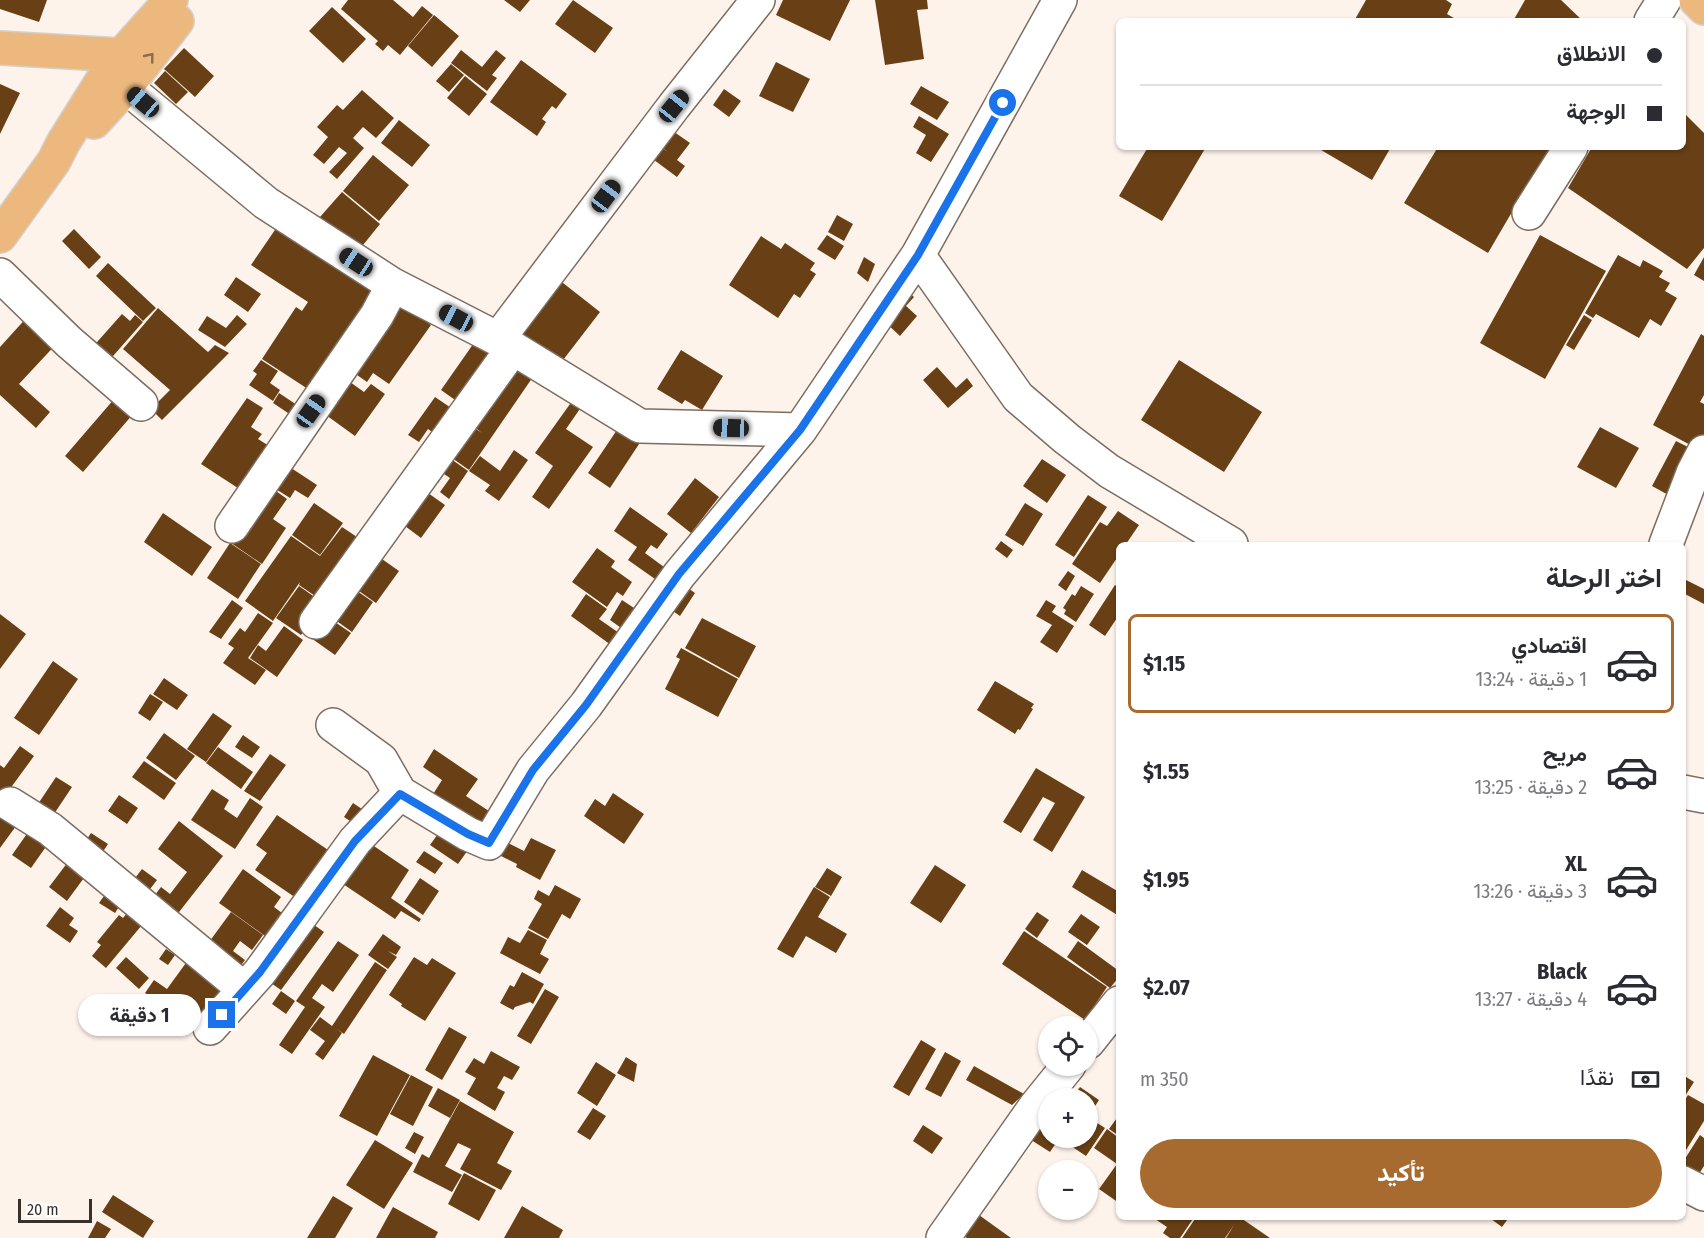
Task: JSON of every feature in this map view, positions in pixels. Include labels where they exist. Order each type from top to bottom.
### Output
[{"type":"main road","points":[[0,236],[54,161],[63,143],[120,55],[171,0]]},
{"type":"main road","points":[[54,161],[64,154],[126,87],[191,0]]},
{"type":"main road","points":[[1696,0],[1704,8]]},
{"type":"main road","points":[[0,48],[120,55]]},
{"type":"street","points":[[316,622],[506,344],[674,106],[758,0]]},
{"type":"street","points":[[333,725],[381,760],[400,794],[468,834],[489,843],[533,770],[586,705],[679,574],[800,430],[918,255],[1060,0]]},
{"type":"street","points":[[1653,18],[1664,0]]},
{"type":"street","points":[[126,87],[266,203],[393,285],[506,344],[640,426],[800,430]]},
{"type":"street","points":[[1529,213],[1569,150]]},
{"type":"street","points":[[918,255],[1018,397],[1109,471],[1228,542]]},
{"type":"street","points":[[0,275],[69,342],[141,404]]},
{"type":"street","points":[[232,526],[377,315],[393,285]]},
{"type":"street","points":[[1667,542],[1689,482],[1704,452]]},
{"type":"street","points":[[1686,792],[1704,795]]},
{"type":"street","points":[[210,1028],[260,972],[355,841],[400,794]]},
{"type":"street","points":[[10,804],[51,829],[244,989]]},
{"type":"street","points":[[1098,1029],[1116,1007]]},
{"type":"street","points":[[943,1238],[1035,1107],[1060,1076]]},
{"type":"street","points":[[1686,1185],[1704,1194]]},
{"type":"building","points":[[0,0],[47,0],[39,22],[0,9]]},
{"type":"building","points":[[348,0],[393,0],[413,17],[422,6],[433,15],[400,55],[388,45],[383,51],[375,44],[378,41],[341,9]]},
{"type":"building","points":[[504,0],[530,0],[520,12]]},
{"type":"building","points":[[573,0],[613,28],[595,53],[555,24]]},
{"type":"building","points":[[783,0],[850,0],[830,41],[776,15]]},
{"type":"building","points":[[875,0],[927,0],[928,9],[917,10],[924,59],[885,65]]},
{"type":"building","points":[[1366,0],[1446,0],[1452,4],[1447,14],[1454,18],[1356,18]]},
{"type":"building","points":[[1525,0],[1561,0],[1580,18],[1515,18]]},
{"type":"building","points":[[332,7],[366,39],[343,63],[309,31]]},
{"type":"building","points":[[434,15],[459,36],[432,67],[408,46]]},
{"type":"building","points":[[184,48],[214,76],[195,97],[164,69]]},
{"type":"building","points":[[461,50],[482,67],[496,50],[506,58],[492,75],[497,78],[487,91],[451,63]]},
{"type":"building","points":[[521,60],[567,94],[556,109],[552,106],[542,119],[546,122],[537,136],[490,102]]},
{"type":"building","points":[[776,62],[810,79],[793,112],[759,96]]},
{"type":"building","points":[[451,64],[464,75],[449,92],[436,81]]},
{"type":"building","points":[[165,71],[188,92],[176,104],[154,83]]},
{"type":"building","points":[[465,76],[487,94],[469,116],[447,98]]},
{"type":"building","points":[[0,84],[20,93],[0,134]]},
{"type":"building","points":[[921,86],[949,102],[937,120],[910,104]]},
{"type":"building","points":[[724,89],[741,101],[729,117],[713,105]]},
{"type":"building","points":[[362,90],[394,118],[376,138],[363,127],[353,138],[364,148],[337,179],[329,172],[347,153],[339,147],[324,164],[313,155],[328,137],[317,127],[337,105],[343,110]]},
{"type":"building","points":[[1686,115],[1704,133],[1704,248],[1687,269],[1568,188],[1590,150],[1686,150]]},
{"type":"building","points":[[919,116],[949,134],[931,162],[916,153],[926,135],[913,127]]},
{"type":"building","points":[[399,120],[430,145],[412,167],[381,143]]},
{"type":"building","points":[[670,129],[690,143],[677,160],[685,166],[677,177],[650,157],[658,145],[668,152],[659,145]]},
{"type":"building","points":[[1146,150],[1204,150],[1162,221],[1119,196]]},
{"type":"building","points":[[1321,150],[1389,150],[1372,180]]},
{"type":"building","points":[[1436,150],[1548,150],[1488,253],[1404,203]]},
{"type":"building","points":[[373,155],[409,185],[379,221],[343,191]]},
{"type":"building","points":[[342,192],[380,224],[359,250],[320,217]]},
{"type":"building","points":[[837,215],[853,224],[844,241],[828,232]]},
{"type":"building","points":[[279,224],[383,293],[314,393],[262,359],[296,307],[302,311],[308,302],[251,265]]},
{"type":"building","points":[[74,229],[101,257],[89,269],[62,241]]},
{"type":"building","points":[[827,235],[844,246],[835,260],[817,249]]},
{"type":"building","points":[[1540,235],[1606,271],[1545,379],[1480,343]]},
{"type":"building","points":[[761,236],[781,249],[785,243],[815,263],[810,270],[816,274],[800,298],[794,294],[778,318],[729,285]]},
{"type":"building","points":[[1618,255],[1640,267],[1643,260],[1663,271],[1659,277],[1670,283],[1665,291],[1677,298],[1661,326],[1650,319],[1639,338],[1596,314],[1593,318],[1585,313]]},
{"type":"building","points":[[864,257],[875,264],[868,282],[857,273]]},
{"type":"building","points":[[1704,257],[1704,281],[1694,275]]},
{"type":"building","points":[[108,263],[156,308],[143,321],[96,276]]},
{"type":"building","points":[[236,277],[261,294],[248,312],[224,295]]},
{"type":"building","points":[[558,279],[600,312],[560,364],[518,332]]},
{"type":"building","points":[[906,290],[914,297],[906,306],[917,316],[900,336],[885,322]]},
{"type":"building","points":[[396,300],[431,325],[389,384],[373,373],[367,382],[347,368]]},
{"type":"building","points":[[158,308],[208,352],[215,345],[229,353],[162,420],[151,409],[170,390],[123,349]]},
{"type":"building","points":[[122,314],[130,321],[135,315],[143,322],[106,364],[90,350]]},
{"type":"building","points":[[29,315],[60,340],[19,384],[50,412],[36,428],[0,395],[0,347]]},
{"type":"building","points":[[237,315],[247,324],[225,347],[198,330],[207,316],[226,328]]},
{"type":"building","points":[[1584,315],[1592,320],[1574,350],[1566,345]]},
{"type":"building","points":[[1701,334],[1704,336],[1704,395],[1700,402],[1704,404],[1704,434],[1696,448],[1653,425]]},
{"type":"building","points":[[476,340],[500,357],[465,407],[441,390]]},
{"type":"building","points":[[681,350],[723,376],[702,410],[685,400],[682,404],[657,389]]},
{"type":"building","points":[[515,355],[537,371],[469,470],[445,453],[467,423],[482,433],[468,422]]},
{"type":"building","points":[[261,360],[278,371],[270,383],[280,390],[273,401],[249,385],[257,374],[253,371]]},
{"type":"building","points":[[1179,360],[1262,412],[1224,472],[1141,420]]},
{"type":"building","points":[[937,367],[956,388],[967,378],[973,386],[948,408],[923,380]]},
{"type":"building","points":[[350,382],[364,392],[371,384],[385,394],[355,436],[319,410]]},
{"type":"building","points":[[279,393],[303,409],[297,419],[273,403]]},
{"type":"building","points":[[435,397],[460,414],[442,439],[428,429],[419,442],[408,435]]},
{"type":"building","points":[[575,397],[584,403],[566,429],[593,447],[549,509],[532,497],[553,466],[535,453]]},
{"type":"building","points":[[115,398],[134,413],[83,472],[65,456]]},
{"type":"building","points":[[247,398],[263,408],[251,427],[262,434],[258,439],[269,446],[247,494],[201,464]]},
{"type":"building","points":[[621,424],[643,438],[610,488],[588,473]]},
{"type":"building","points":[[1600,427],[1639,448],[1616,488],[1577,467]]},
{"type":"building","points":[[1676,441],[1696,451],[1672,497],[1652,486]]},
{"type":"building","points":[[514,450],[528,460],[499,501],[485,491],[490,485],[469,471],[480,456],[500,471]]},
{"type":"building","points":[[444,454],[468,471],[449,499],[440,492],[450,478],[444,474],[438,483],[428,477]]},
{"type":"building","points":[[1042,459],[1066,475],[1047,503],[1023,486]]},
{"type":"building","points":[[285,464],[317,485],[308,498],[295,490],[290,498],[271,486]]},
{"type":"building","points":[[695,478],[719,497],[691,533],[667,514]]},
{"type":"building","points":[[269,486],[287,499],[273,519],[286,528],[262,564],[231,543]]},
{"type":"building","points":[[428,493],[445,505],[421,538],[405,526]]},
{"type":"building","points":[[1088,495],[1107,507],[1074,557],[1055,545]]},
{"type":"building","points":[[314,503],[343,523],[320,555],[292,535]]},
{"type":"building","points":[[1025,503],[1043,514],[1023,546],[1005,535]]},
{"type":"building","points":[[630,507],[668,534],[657,549],[651,545],[645,553],[664,567],[655,579],[628,560],[637,547],[614,531]]},
{"type":"building","points":[[1118,511],[1139,525],[1127,542],[1116,542],[1116,559],[1100,583],[1072,564],[1100,522],[1107,526]]},
{"type":"building","points":[[163,513],[212,547],[192,576],[144,542]]},
{"type":"building","points":[[342,527],[366,543],[324,602],[299,585],[300,582],[273,621],[245,601],[291,536],[320,556]]},
{"type":"building","points":[[1001,541],[1013,550],[1007,558],[995,549]]},
{"type":"building","points":[[230,543],[261,564],[238,599],[207,578]]},
{"type":"building","points":[[597,548],[615,561],[611,567],[632,582],[623,596],[617,592],[607,607],[572,582]]},
{"type":"building","points":[[372,552],[399,571],[376,603],[349,584]]},
{"type":"building","points":[[1068,571],[1075,576],[1066,591],[1058,585]]},
{"type":"building","points":[[1686,580],[1704,589],[1704,604],[1686,595]]},
{"type":"building","points":[[347,584],[373,602],[352,632],[327,614]]},
{"type":"building","points":[[682,584],[695,593],[680,616],[667,607]]},
{"type":"building","points":[[1115,585],[1116,620],[1105,636],[1089,625]]},
{"type":"building","points":[[299,586],[323,603],[301,635],[276,618]]},
{"type":"building","points":[[1081,586],[1094,594],[1076,622],[1064,614],[1066,610],[1063,608],[1072,594],[1075,596]]},
{"type":"building","points":[[586,594],[607,609],[599,619],[619,633],[611,645],[571,616]]},
{"type":"building","points":[[232,600],[243,608],[221,639],[209,632]]},
{"type":"building","points":[[622,600],[634,608],[627,619],[630,621],[624,630],[610,620]]},
{"type":"building","points":[[1046,600],[1056,606],[1052,612],[1074,626],[1057,653],[1040,642],[1052,625],[1036,616]]},
{"type":"building","points":[[258,613],[273,623],[248,658],[266,670],[255,685],[223,663],[234,648],[228,644],[240,628],[245,632]]},
{"type":"building","points":[[0,614],[26,634],[0,669]]},
{"type":"building","points":[[326,616],[351,633],[335,655],[311,638]]},
{"type":"building","points":[[702,618],[756,646],[739,678],[685,648]]},
{"type":"building","points":[[284,626],[303,640],[277,677],[250,658],[258,645],[266,651]]},
{"type":"building","points":[[681,648],[738,679],[718,717],[665,689],[680,659],[676,657]]},
{"type":"building","points":[[53,661],[78,679],[39,735],[14,718]]},
{"type":"building","points":[[164,678],[188,695],[177,710],[153,694]]},
{"type":"building","points":[[995,681],[1034,704],[1020,730],[1018,729],[1015,734],[977,710]]},
{"type":"building","points":[[150,694],[163,702],[150,721],[138,713]]},
{"type":"building","points":[[213,713],[232,726],[206,762],[187,749]]},
{"type":"building","points":[[164,733],[195,756],[176,780],[146,758]]},
{"type":"building","points":[[243,735],[260,747],[252,758],[235,747]]},
{"type":"building","points":[[20,746],[34,756],[4,797],[0,794],[0,765],[4,768]]},
{"type":"building","points":[[218,747],[253,772],[241,789],[206,763]]},
{"type":"building","points":[[434,749],[478,779],[466,796],[489,811],[476,830],[430,799],[442,780],[423,767]]},
{"type":"building","points":[[270,754],[286,765],[260,801],[244,791]]},
{"type":"building","points":[[144,761],[176,783],[164,800],[132,777]]},
{"type":"building","points":[[1036,768],[1085,797],[1052,852],[1033,840],[1055,803],[1043,797],[1021,833],[1003,822]]},
{"type":"building","points":[[56,777],[72,787],[48,823],[32,813]]},
{"type":"building","points":[[212,789],[229,800],[224,809],[237,818],[250,798],[263,807],[235,849],[191,820]]},
{"type":"building","points":[[613,793],[644,814],[624,844],[584,816],[595,799],[605,806]]},
{"type":"building","points":[[119,795],[138,808],[127,824],[108,811]]},
{"type":"building","points":[[353,803],[362,809],[353,823],[344,817]]},
{"type":"building","points":[[0,811],[19,822],[0,848]]},
{"type":"building","points":[[277,815],[331,852],[299,900],[255,870],[267,853],[256,845]]},
{"type":"building","points":[[179,821],[223,856],[172,921],[149,903],[161,887],[170,894],[187,872],[158,849]]},
{"type":"building","points":[[31,828],[50,841],[31,868],[12,855]]},
{"type":"building","points":[[440,831],[468,850],[458,864],[430,845]]},
{"type":"building","points":[[91,833],[108,844],[98,859],[81,848]]},
{"type":"building","points":[[531,838],[556,850],[540,880],[516,867],[517,864],[495,853],[502,840],[524,851]]},
{"type":"building","points":[[371,844],[409,870],[391,898],[421,919],[419,922],[401,911],[395,919],[343,884]]},
{"type":"building","points":[[424,851],[443,863],[435,874],[416,862]]},
{"type":"building","points":[[71,858],[89,871],[67,901],[49,887]]},
{"type":"building","points":[[935,865],[966,885],[941,923],[910,903]]},
{"type":"building","points":[[827,868],[842,877],[831,896],[815,887]]},
{"type":"building","points":[[142,869],[157,880],[144,897],[129,886]]},
{"type":"building","points":[[243,869],[281,897],[274,907],[282,913],[265,936],[219,903]]},
{"type":"building","points":[[1082,870],[1116,890],[1116,914],[1072,887]]},
{"type":"building","points":[[420,878],[439,891],[423,915],[404,902]]},
{"type":"building","points":[[555,885],[581,899],[570,919],[562,914],[548,939],[528,928],[542,904],[534,899],[538,890],[549,896]]},
{"type":"building","points":[[814,887],[830,897],[818,917],[847,934],[836,953],[806,936],[793,958],[777,949]]},
{"type":"building","points":[[109,889],[124,899],[115,913],[99,903]]},
{"type":"building","points":[[60,907],[74,918],[69,925],[78,931],[70,943],[46,926]]},
{"type":"building","points":[[132,907],[147,919],[106,968],[92,956],[101,945],[97,942],[119,915],[123,918]]},
{"type":"building","points":[[231,912],[263,935],[252,950],[240,941],[233,951],[245,960],[236,972],[204,949]]},
{"type":"building","points":[[1037,912],[1049,920],[1037,938],[1025,929]]},
{"type":"building","points":[[1081,914],[1100,927],[1087,945],[1068,932]]},
{"type":"building","points":[[310,922],[324,932],[281,990],[268,981]]},
{"type":"building","points":[[528,930],[547,940],[540,954],[549,959],[540,974],[500,953],[508,937],[520,943]]},
{"type":"building","points":[[1024,931],[1107,987],[1088,1016],[1079,1016],[1002,964]]},
{"type":"building","points":[[383,934],[401,947],[396,955],[388,951],[397,957],[388,969],[368,955]]},
{"type":"building","points":[[338,941],[359,955],[333,992],[322,984],[312,998],[325,1007],[292,1054],[279,1045],[305,1007],[296,1001]]},
{"type":"building","points":[[1078,941],[1116,969],[1116,981],[1110,988],[1067,957]]},
{"type":"building","points":[[166,949],[175,955],[168,965],[159,959]]},
{"type":"building","points":[[191,956],[230,984],[204,1021],[188,1009],[181,1019],[145,993],[154,980],[167,989]]},
{"type":"building","points":[[126,957],[149,978],[139,989],[116,968]]},
{"type":"building","points":[[414,957],[427,965],[432,958],[456,973],[425,1021],[401,1006],[402,1004],[389,995]]},
{"type":"building","points":[[375,962],[387,970],[344,1034],[337,1029],[342,1033],[323,1060],[315,1054],[325,1041],[310,1030],[320,1017],[332,1026]]},
{"type":"building","points":[[522,972],[544,984],[533,1004],[530,1002],[515,1007],[513,1010],[500,1003],[510,985],[514,987]]},
{"type":"building","points":[[545,989],[559,997],[531,1044],[517,1036]]},
{"type":"building","points":[[281,991],[295,1001],[286,1014],[272,1004]]},
{"type":"building","points":[[449,1027],[467,1037],[442,1080],[425,1070]]},
{"type":"building","points":[[921,1040],[936,1049],[909,1096],[893,1087]]},
{"type":"building","points":[[491,1051],[520,1067],[512,1080],[504,1076],[497,1088],[505,1092],[495,1111],[467,1094],[476,1078],[465,1072],[474,1058],[484,1064]]},
{"type":"building","points":[[945,1052],[961,1061],[941,1097],[925,1089]]},
{"type":"building","points":[[373,1055],[410,1075],[377,1136],[339,1116]]},
{"type":"building","points":[[626,1057],[637,1064],[634,1082],[617,1073]]},
{"type":"building","points":[[596,1062],[616,1075],[597,1106],[577,1093]]},
{"type":"building","points":[[974,1066],[1024,1094],[1012,1105],[966,1080]]},
{"type":"building","points":[[411,1075],[433,1087],[413,1126],[390,1114]]},
{"type":"building","points":[[1686,1077],[1694,1082],[1686,1094]]},
{"type":"building","points":[[438,1088],[460,1100],[450,1118],[428,1106]]},
{"type":"building","points":[[1688,1095],[1704,1104],[1704,1121],[1686,1150],[1686,1098]]},
{"type":"building","points":[[460,1101],[514,1132],[497,1163],[512,1171],[501,1190],[460,1169],[471,1149],[458,1143],[445,1166],[462,1175],[452,1192],[413,1172],[422,1154],[429,1158]]},
{"type":"building","points":[[593,1108],[606,1116],[590,1140],[577,1132]]},
{"type":"building","points":[[1116,1119],[1116,1134],[1109,1129]]},
{"type":"building","points":[[1038,1123],[1038,1144],[1028,1138]]},
{"type":"building","points":[[1098,1123],[1105,1128],[1098,1138]]},
{"type":"building","points":[[923,1125],[943,1138],[932,1154],[913,1141]]},
{"type":"building","points":[[1107,1129],[1116,1136],[1116,1163],[1094,1148],[1098,1148],[1098,1142]]},
{"type":"building","points":[[414,1132],[424,1137],[415,1154],[405,1148]]},
{"type":"building","points":[[1700,1135],[1704,1138],[1704,1166],[1697,1177],[1686,1170],[1686,1157]]},
{"type":"building","points":[[375,1140],[413,1163],[384,1209],[346,1185]]},
{"type":"building","points":[[1074,1148],[1091,1148],[1086,1156]]},
{"type":"building","points":[[1116,1165],[1116,1201],[1099,1189]]},
{"type":"building","points":[[464,1173],[496,1190],[479,1221],[448,1204]]},
{"type":"building","points":[[113,1195],[154,1221],[143,1238],[102,1212]]},
{"type":"building","points":[[333,1196],[353,1208],[335,1238],[307,1238]]},
{"type":"building","points":[[522,1206],[563,1230],[559,1238],[504,1238]]},
{"type":"building","points":[[393,1207],[438,1232],[435,1238],[376,1238]]},
{"type":"building","points":[[979,1215],[1011,1238],[967,1238],[964,1236]]},
{"type":"building","points":[[1156,1220],[1192,1220],[1180,1238],[1170,1238],[1163,1233],[1167,1227]]},
{"type":"building","points":[[1194,1220],[1244,1220],[1270,1238],[1226,1238],[1234,1225],[1225,1238],[1182,1238]]},
{"type":"building","points":[[1492,1220],[1507,1220],[1502,1227]]},
{"type":"building","points":[[97,1221],[111,1229],[105,1238],[88,1238]]},
{"type":"route","points":[[222,1015],[260,972],[355,841],[400,794],[468,834],[489,843],[533,770],[586,705],[679,574],[800,430],[918,255],[1003,103]]}]
